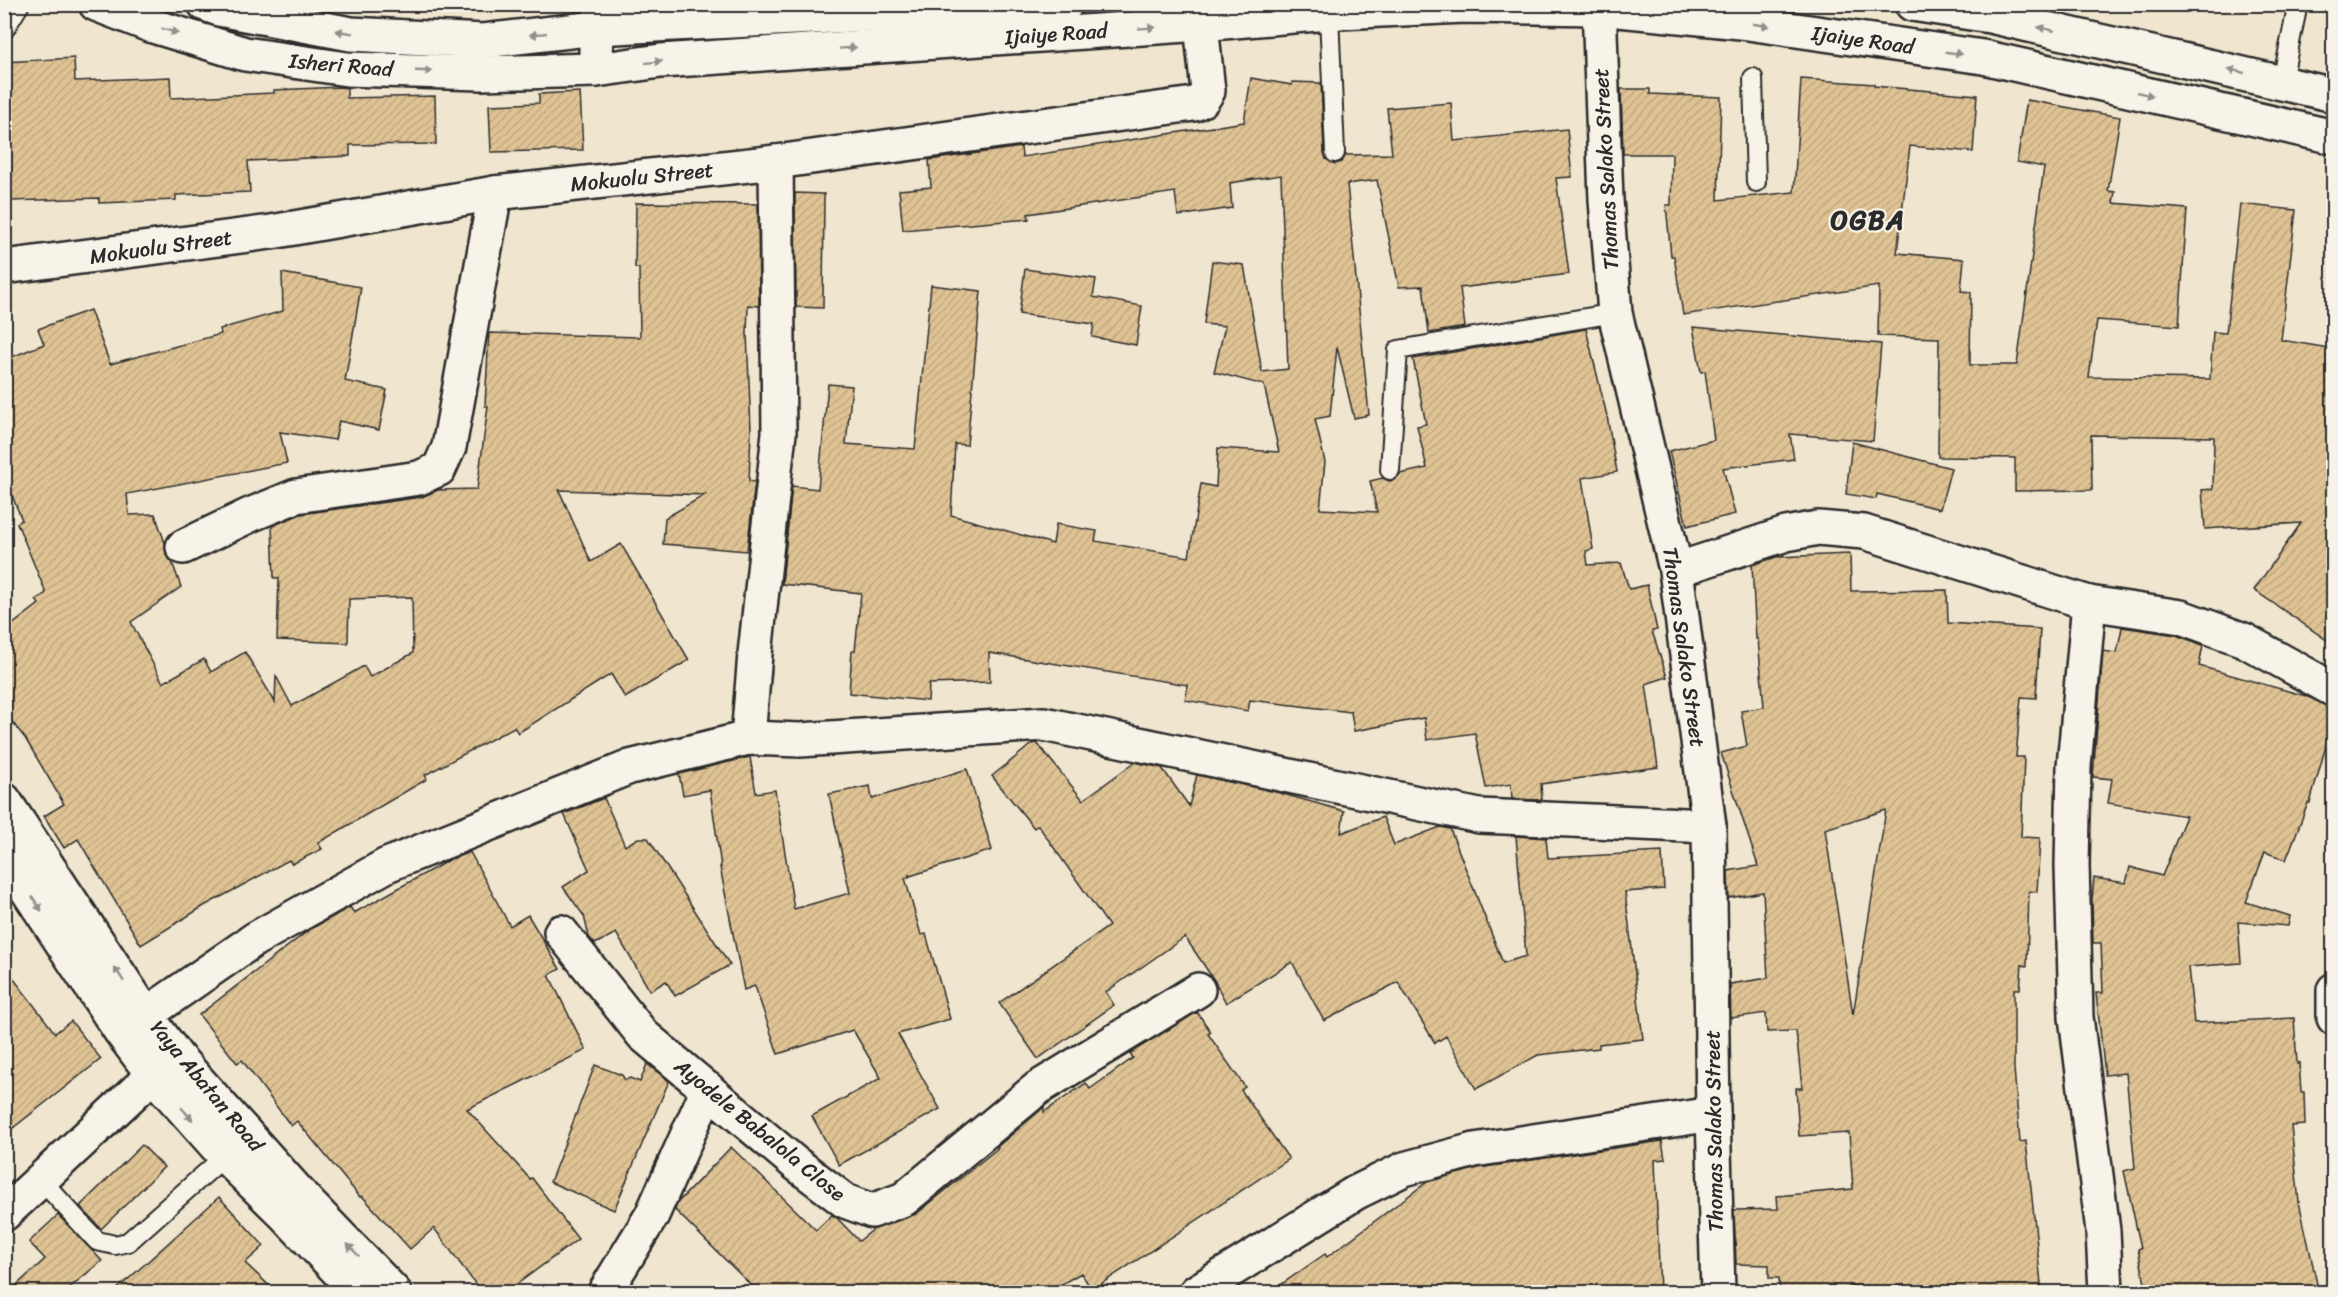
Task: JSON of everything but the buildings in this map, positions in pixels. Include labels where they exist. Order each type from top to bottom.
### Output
[{"type":"street","name":"Isheri Road","points":[[96,4],[150,25],[245,54],[347,69],[481,73],[596,70]]},
{"type":"street","name":"Ijaiye Road","points":[[600,16],[1066,4]]},
{"type":"street","name":"Ijaiye Road","points":[[1912,4],[1990,16],[2282,81],[2334,95]]},
{"type":"street","name":"Isheri Road","points":[[215,6],[351,34],[483,40],[600,16]]},
{"type":"street","name":"Ijaiye Road","points":[[596,70],[673,60],[1329,15],[1365,8],[1599,6],[1741,22],[1983,57],[2334,137]]},
{"type":"street","name":"Thomas Salako Street","points":[[1599,6],[1606,200],[1615,313],[1676,570],[1709,826],[1718,1293]]},
{"type":"street","points":[[596,70],[600,16]]},
{"type":"street","name":"Mokuolu Street","points":[[4,267],[271,232],[495,194],[776,162],[1194,104],[1202,100],[1208,91],[1201,24]]},
{"type":"street","points":[[748,738],[779,434],[776,162]]},
{"type":"street","points":[[183,546],[296,496],[419,478],[439,469],[449,447],[495,194]]},
{"type":"street","points":[[1676,570],[1786,534],[1818,528],[1864,532],[2089,603],[2181,617],[2244,640],[2334,690]]},
{"type":"street","points":[[2089,603],[2074,766],[2072,865],[2076,1017],[2103,1231],[2106,1293]]},
{"type":"street","points":[[134,1023],[255,939],[387,865],[630,766],[748,738],[800,740],[1044,724],[1479,816],[1709,826]]},
{"type":"street","name":"Yaya Abatan Road","points":[[4,800],[134,1023]]},
{"type":"street","name":"Yaya Abatan Road","points":[[4,855],[134,1023],[225,1156],[284,1214],[358,1293]]},
{"type":"street","name":"Ayodele Babalola Close","points":[[561,932],[643,1035],[845,1201],[872,1210],[904,1199],[1038,1088],[1198,990]]},
{"type":"street","points":[[2334,990],[2334,1018]]},
{"type":"street","points":[[4,1214],[165,1066]]},
{"type":"street","name":"Yaya Abatan Road","points":[[165,1066],[308,1203],[394,1293]]},
{"type":"street","points":[[605,1293],[652,1215],[708,1089]]},
{"type":"street","points":[[1196,1293],[1355,1193],[1404,1169],[1474,1150],[1713,1114]]},
{"type":"lane","points":[[4,30],[20,4]]},
{"type":"lane","points":[[2282,81],[2298,4]]},
{"type":"lane","points":[[1329,15],[1335,153]]},
{"type":"lane","points":[[1753,78],[1756,182]]},
{"type":"lane","points":[[1390,470],[1398,350],[1615,313]]},
{"type":"lane","points":[[42,1180],[97,1241],[115,1245],[128,1242],[225,1156]]},
{"type":"district","name":"OGBA","points":[[1868,220]]}]
